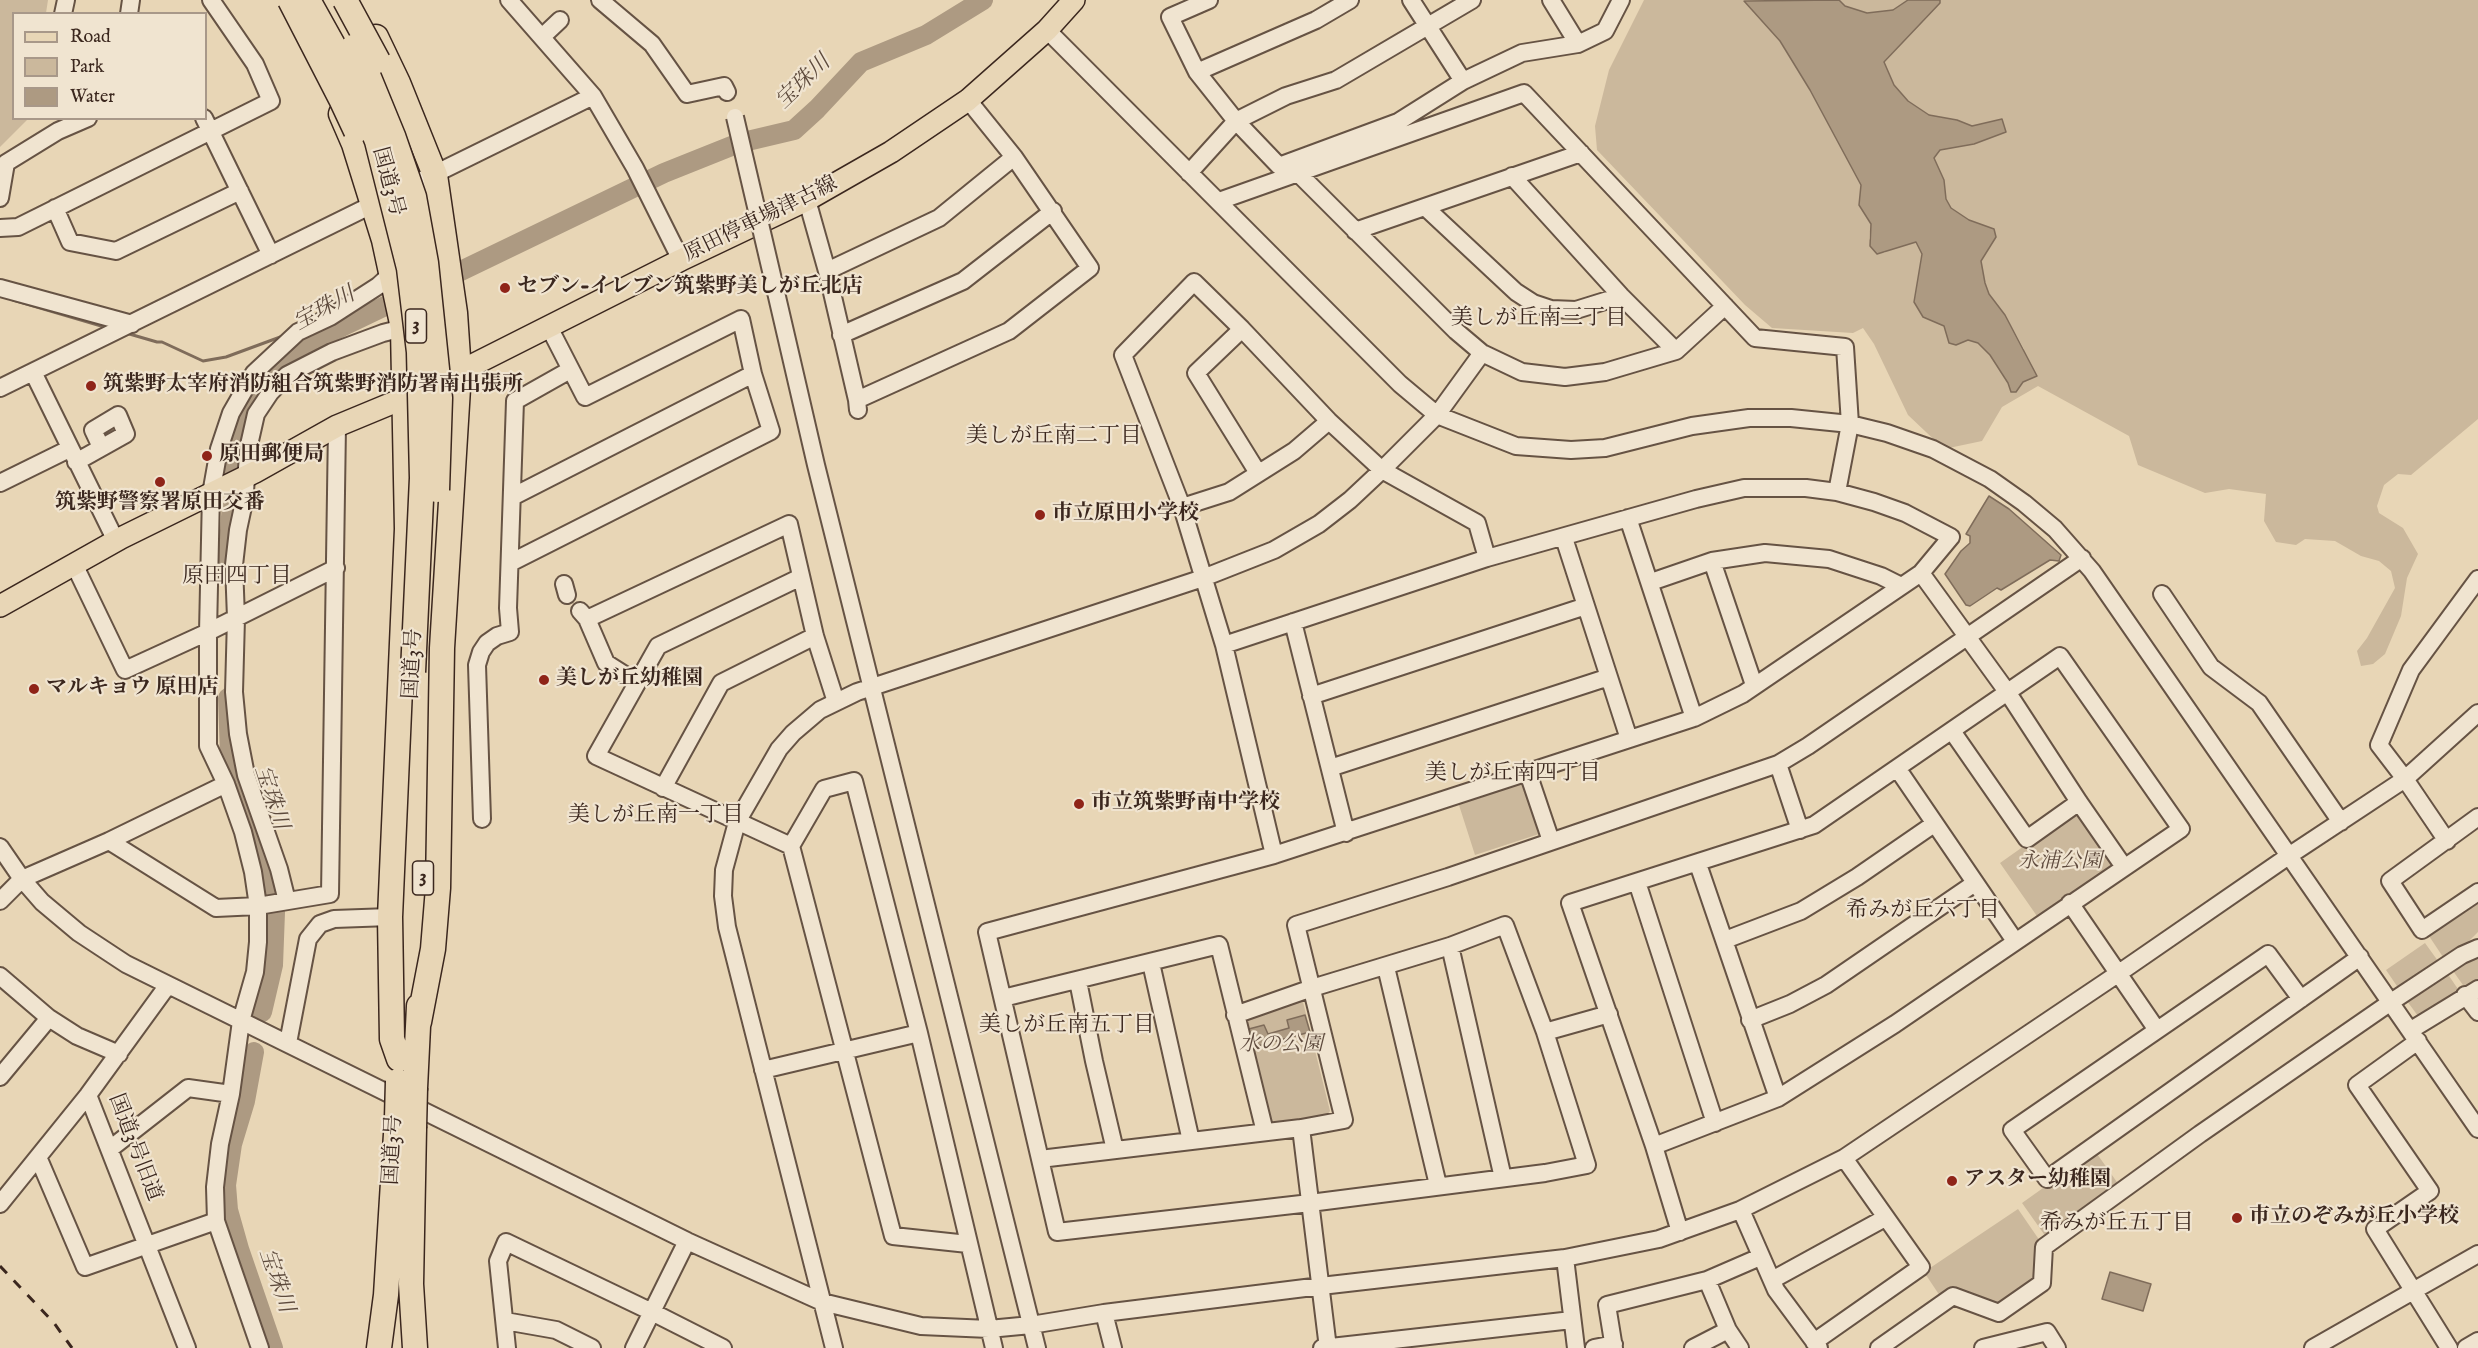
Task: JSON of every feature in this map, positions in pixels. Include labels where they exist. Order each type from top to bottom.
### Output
[{"type":"highway","points":[[276,0],[290,16],[320,67],[354,144],[384,240],[402,321],[412,665],[390,917],[392,1039],[404,1076]]},
{"type":"highway","points":[[290,0],[341,99],[377,183],[394,233],[419,352]]},
{"type":"highway","name":"国道3号","points":[[308,0],[352,80],[377,141],[410,268],[419,352],[422,478],[404,856],[405,1123],[415,1348]]},
{"type":"highway","name":"国道3号","points":[[328,0],[368,75],[414,196],[426,263],[440,398],[435,585],[412,665],[419,1022],[404,1076]]},
{"type":"highway","points":[[345,0],[383,72],[415,164],[414,196]]},
{"type":"highway","points":[[357,0],[398,83],[435,175],[448,255],[459,372],[443,638],[438,888],[433,949],[419,1022]]},
{"type":"highway","name":"国道3号","points":[[379,1348],[405,1123]]},
{"type":"main road","name":"原田停車場津古線","points":[[0,606],[116,541],[246,476],[337,426],[404,399],[681,260],[807,200],[891,152],[968,100],[1047,30],[1074,0]]},
{"type":"main road","points":[[404,1348],[403,1330],[411,1284]]},
{"type":"main road","points":[[386,1295],[386,1348]]},
{"type":"street","points":[[0,228],[18,228],[208,125],[271,101],[255,64],[211,0]]},
{"type":"street","points":[[509,0],[592,96],[635,168],[681,260]]},
{"type":"street","points":[[600,0],[652,45],[687,94],[724,86],[727,92]]},
{"type":"street","points":[[1209,0],[1170,17],[1197,72],[1236,121],[1279,166],[1398,122],[1463,81],[1521,53],[1578,44],[1605,31],[1621,0]]},
{"type":"street","points":[[1197,72],[1316,20],[1350,0]]},
{"type":"street","points":[[1411,0],[1463,81]]},
{"type":"street","points":[[1189,172],[1236,121],[1286,96],[1336,80],[1472,0]]},
{"type":"street","points":[[1551,0],[1578,44]]},
{"type":"street","points":[[542,37],[560,20]]},
{"type":"street","points":[[1047,30],[1400,384],[1437,415],[1516,446],[1571,450],[1605,448],[1692,426],[1749,418],[1791,418],[1850,424],[1887,433],[1933,449],[1990,479],[2024,503],[2055,529],[2082,558],[2127,618],[2478,1129]]},
{"type":"street","points":[[1219,201],[1524,93],[1755,338],[1845,347],[1850,424],[1836,492]]},
{"type":"street","points":[[0,388],[592,96]]},
{"type":"street","points":[[807,200],[827,271],[857,405],[1009,331],[1090,268],[1014,157],[968,100]]},
{"type":"street","points":[[735,117],[816,465],[1037,1348]]},
{"type":"street","points":[[0,198],[6,163],[55,125],[79,120]]},
{"type":"street","points":[[208,125],[271,255]]},
{"type":"street","points":[[1355,231],[1581,153]]},
{"type":"street","points":[[827,271],[939,218],[1014,157]]},
{"type":"street","points":[[1299,174],[1456,331],[1482,353],[1522,372],[1565,377],[1605,372],[1676,351],[1725,306]]},
{"type":"street","points":[[1512,176],[1621,296],[1676,351]]},
{"type":"street","points":[[55,208],[70,242],[116,251],[240,191]]},
{"type":"street","points":[[1425,207],[1516,292],[1533,303],[1551,309],[1576,310],[1621,296]]},
{"type":"street","points":[[841,335],[963,281],[1053,211]]},
{"type":"street","points":[[260,1348],[216,1221],[215,1187],[220,1144],[231,1094],[241,1021],[255,972],[258,906],[243,832],[226,784],[208,746],[211,494],[219,449],[231,413],[254,373],[298,332],[330,317],[392,278]]},
{"type":"street","points":[[1274,855],[1224,645],[1182,507],[1123,355],[1194,282],[1329,421],[1382,470],[1477,524],[1487,558]]},
{"type":"street","points":[[0,288],[132,324]]},
{"type":"street","points":[[510,563],[771,431],[753,374],[741,318],[585,397],[549,327]]},
{"type":"street","points":[[286,901],[279,869],[246,775],[238,734],[234,692],[236,618],[234,565],[249,445],[256,414],[270,393],[288,375],[332,352],[383,333],[402,321]]},
{"type":"street","points":[[1242,329],[1196,373],[1258,473]]},
{"type":"street","points":[[834,1348],[724,915],[724,870],[737,822],[779,749],[804,724],[836,702],[872,687],[1203,578],[1275,550],[1319,524],[1350,500],[1382,470],[1437,415],[1482,353]]},
{"type":"street","points":[[482,819],[477,665],[487,643],[496,636],[510,632],[514,401],[570,370]]},
{"type":"street","points":[[33,372],[116,541]]},
{"type":"street","points":[[512,497],[753,374]]},
{"type":"street","points":[[1182,507],[1229,492],[1294,451],[1329,421]]},
{"type":"street","points":[[109,841],[216,908],[258,906],[330,894],[337,426]]},
{"type":"street","points":[[0,483],[72,455],[101,447]]},
{"type":"street","points":[[1224,645],[1487,558],[1696,499],[1744,488],[1806,488],[1836,492],[1905,513],[1951,537],[1922,573],[1743,694],[1694,718],[1274,855],[987,933],[1057,1232],[1310,1203],[1587,1165],[1545,1032],[1505,925],[1450,946],[1312,988],[1236,1015]]},
{"type":"street","points":[[1628,518],[1694,718]]},
{"type":"street","points":[[636,682],[606,663],[583,615],[789,524],[815,636],[836,702]]},
{"type":"street","points":[[1564,538],[1629,739]]},
{"type":"street","points":[[1651,582],[1712,561],[1765,553],[1807,555],[1829,559],[1861,569],[1901,586]]},
{"type":"street","points":[[1040,1159],[1301,1128],[1344,1120],[1296,926],[1778,764],[1808,746],[2082,558]]},
{"type":"street","points":[[1712,561],[1754,685]]},
{"type":"street","points":[[74,564],[125,670],[208,632],[336,568]]},
{"type":"street","points":[[1922,573],[2008,693],[2124,867]]},
{"type":"street","points":[[791,846],[596,756],[658,646],[801,577]]},
{"type":"street","points":[[2447,841],[2405,778],[2379,745],[2411,670],[2478,579]]},
{"type":"street","points":[[2162,594],[2211,667],[2259,704],[2341,822]]},
{"type":"street","points":[[1311,696],[1586,606]]},
{"type":"street","points":[[1293,622],[1346,833]]},
{"type":"street","points":[[663,788],[721,683],[815,636]]},
{"type":"street","points":[[1653,1146],[1778,1098],[1895,1024],[2181,829],[2060,656],[1814,825],[1698,864],[1570,903],[1680,1232]]},
{"type":"street","points":[[1330,768],[1609,677]]},
{"type":"street","points":[[0,847],[22,879],[42,902],[79,933],[126,964],[687,1241],[822,1302],[921,1326],[989,1329],[1031,1326],[1104,1313],[1565,1258],[1659,1239],[1740,1210],[1844,1158],[2119,973],[2405,778],[2467,726],[2478,713]]},
{"type":"street","points":[[1952,731],[2027,840],[2079,802]]},
{"type":"street","points":[[1778,764],[1800,830]]},
{"type":"street","points":[[1897,768],[2015,941]]},
{"type":"street","points":[[1528,773],[1551,841]]},
{"type":"street","points":[[968,1244],[893,1236],[791,846],[824,789],[854,782],[919,1032],[994,1348]]},
{"type":"street","points":[[0,901],[22,879],[109,841],[226,784]]},
{"type":"street","points":[[2478,817],[2390,881],[2422,930],[2478,892]]},
{"type":"street","points":[[1725,940],[1801,911],[1857,877],[1934,824]]},
{"type":"street","points":[[1698,864],[1778,1098]]},
{"type":"street","points":[[1637,882],[1715,1123]]},
{"type":"street","points":[[1750,1020],[1790,1004],[1826,985],[1975,883]]},
{"type":"street","points":[[2070,903],[2157,1030]]},
{"type":"street","points":[[288,1043],[308,939],[320,924],[334,919],[390,917]]},
{"type":"street","points":[[1003,998],[1219,945],[1265,1132]]},
{"type":"street","points":[[1450,946],[1503,1178]]},
{"type":"street","points":[[1878,1348],[1953,1296],[1999,1313],[2042,1283],[2044,1247],[2200,1134],[2391,1002],[2462,955],[2478,948]]},
{"type":"street","points":[[2301,999],[2268,954],[2012,1130],[2047,1179],[2301,999],[2360,957]]},
{"type":"street","points":[[1151,963],[1191,1140]]},
{"type":"street","points":[[1386,967],[1438,1185]]},
{"type":"street","points":[[0,976],[49,1018],[77,1036],[119,1054]]},
{"type":"street","points":[[1078,981],[1115,1150]]},
{"type":"street","name":"国道3号旧道","points":[[168,985],[88,1095],[187,1348]]},
{"type":"street","points":[[2448,1348],[2375,1229],[2430,1191],[2357,1085],[2414,1036],[2472,992],[2478,1012]]},
{"type":"street","points":[[1545,1032],[1609,1014]]},
{"type":"street","points":[[2,1070],[49,1018]]},
{"type":"street","points":[[763,1070],[919,1032]]},
{"type":"street","points":[[110,1149],[189,1088],[231,1094]]},
{"type":"street","points":[[0,1204],[88,1095]]},
{"type":"street","points":[[1301,1128],[1328,1348]]},
{"type":"street","points":[[38,1157],[86,1268],[216,1221]]},
{"type":"street","points":[[1740,1210],[1776,1290],[1816,1345],[1921,1267],[1844,1158]]},
{"type":"street","points":[[1772,1280],[1886,1218]]},
{"type":"street","points":[[634,1348],[687,1241]]},
{"type":"street","points":[[507,1348],[498,1260],[506,1242],[652,1311],[716,1347]]},
{"type":"street","points":[[2313,1348],[2478,1254]]},
{"type":"street","points":[[1593,1348],[1614,1346],[1607,1305],[1707,1280],[1760,1257]]},
{"type":"street","points":[[1565,1258],[1576,1348]]},
{"type":"street","points":[[1707,1280],[1728,1330],[1740,1348]]},
{"type":"street","points":[[1104,1313],[1113,1348]]},
{"type":"street","points":[[1322,1348],[1572,1320]]},
{"type":"street","points":[[505,1321],[556,1330],[592,1348]]},
{"type":"street","points":[[1693,1348],[1728,1330]]},
{"type":"street","points":[[1983,1348],[2047,1332],[2057,1348]]},
{"type":"street","points":[[2466,1348],[2478,1341]]},
{"type":"green space","points":[[0,0],[48,0],[46,12],[12,12],[12,120],[27,120],[0,147]]},
{"type":"green space","points":[[1644,0],[1743,0],[1780,41],[1810,90],[1861,185],[1859,205],[1871,224],[1869,239],[1884,253],[1897,246],[1916,242],[1922,254],[1914,302],[1923,317],[1944,326],[1956,345],[1968,340],[1978,343],[1990,355],[2008,383],[2011,392],[2024,349],[2005,315],[1989,294],[1985,283],[1981,261],[1996,237],[1994,229],[1969,220],[1951,208],[1946,199],[1944,180],[1934,158],[1940,150],[1974,144],[2002,119],[1972,126],[1957,120],[1929,115],[1908,101],[1894,85],[1884,63],[1940,0],[2478,0],[2478,419],[2411,475],[2398,474],[2384,485],[2377,506],[2379,513],[2403,528],[2418,554],[2407,578],[2401,616],[2385,654],[2373,664],[2361,666],[2357,651],[2367,638],[2395,588],[2391,571],[2379,561],[2361,556],[2335,541],[2305,539],[2296,545],[2276,542],[2264,521],[2266,494],[2229,489],[2205,493],[2138,465],[2129,436],[2038,386],[2002,407],[1982,441],[1944,449],[1908,415],[1874,344],[1863,328],[1853,333],[1772,328],[1745,305],[1597,150],[1595,126],[1609,70]]},
{"type":"green space","points":[[1839,0],[1908,0],[1893,10],[1867,13],[1845,6]]},
{"type":"green space","points":[[1521,782],[1525,784],[1541,831],[1539,834],[1475,855],[1458,802]]},
{"type":"green space","name":"永浦公園","points":[[2075,810],[2116,862],[2112,868],[2039,919],[2000,863]]},
{"type":"green space","points":[[2478,898],[2478,932],[2468,942],[2443,957],[2427,933]]},
{"type":"green space","points":[[2425,943],[2438,961],[2399,989],[2386,970]]},
{"type":"green space","points":[[2478,954],[2478,982],[2465,988],[2451,968]]},
{"type":"green space","points":[[2447,973],[2460,992],[2418,1016],[2407,1001]]},
{"type":"green space","name":"水の公園","points":[[1299,999],[1303,1002],[1330,1111],[1327,1115],[1272,1122],[1267,1120],[1245,1018]]},
{"type":"green space","points":[[2095,1151],[2119,1185],[2046,1237],[2022,1203]]},
{"type":"green space","points":[[2018,1209],[2040,1241],[2040,1278],[1998,1304],[1952,1288],[1940,1296],[1924,1272]]},
{"type":"water","points":[[1839,0],[1845,6],[1867,13],[1893,10],[1908,0],[1940,0],[1940,3],[1884,62],[1894,85],[1908,101],[1929,115],[1957,120],[1972,126],[2002,119],[2006,132],[1974,144],[1940,150],[1934,158],[1944,180],[1946,199],[1951,208],[1969,220],[1994,229],[1996,237],[1981,261],[1985,283],[1989,294],[2005,315],[2037,376],[2023,382],[2016,392],[2011,392],[2008,383],[1990,355],[1978,343],[1968,340],[1956,345],[1949,343],[1944,326],[1923,317],[1914,302],[1922,254],[1916,242],[1877,254],[1870,246],[1871,224],[1859,205],[1861,185],[1810,90],[1780,41],[1744,1]]},
{"type":"water","points":[[1989,496],[2009,509],[2061,555],[2059,561],[2050,560],[2001,590],[1997,588],[1970,606],[1966,605],[1945,574],[1961,551],[1970,543],[1970,536],[1966,534]]},
{"type":"water","points":[[1305,1015],[1310,1032],[1250,1048],[1245,1030],[1264,1025],[1268,1034],[1289,1028],[1287,1020]]},
{"type":"water","points":[[2110,1272],[2151,1284],[2143,1311],[2102,1299]]},
{"type":"waterway","name":"宝珠川","points":[[438,282],[664,173],[739,143],[794,130],[861,62],[926,35],[983,0]]},
{"type":"waterway","name":"宝珠川","points":[[227,573],[235,461],[253,402],[275,371],[308,343],[408,295]]},
{"type":"waterway","points":[[13,300],[108,328]]},
{"type":"waterway","points":[[126,333],[162,342],[203,361],[226,357],[283,336]]},
{"type":"waterway","points":[[298,340],[308,343]]},
{"type":"waterway","name":"宝珠川","points":[[228,698],[230,756],[243,787],[273,883],[275,912],[273,965],[262,1012]]},
{"type":"waterway","name":"宝珠川","points":[[254,1052],[245,1101],[232,1144],[226,1185],[228,1210],[239,1249],[273,1348]]},
{"type":"railway","points":[[0,1266],[54,1323],[72,1348]]},
{"type":"place","name":"セブン-イレブン筑紫野美しが丘北店","points":[[505,288]]},
{"type":"place","name":"筑紫野太宰府消防組合筑紫野消防署南出張所","points":[[91,386]]},
{"type":"place","name":"原田郵便局","points":[[207,456]]},
{"type":"place","name":"筑紫野警察署原田交番","points":[[160,482]]},
{"type":"place","name":"市立原田小学校","points":[[1040,515]]},
{"type":"place","name":"美しが丘幼稚園","points":[[544,680]]},
{"type":"place","name":"マルキョウ 原田店","points":[[34,689]]},
{"type":"place","name":"市立筑紫野南中学校","points":[[1079,804]]},
{"type":"place","name":"アスター幼稚園","points":[[1952,1181]]},
{"type":"place","name":"市立のぞみが丘小学校","points":[[2237,1218]]},
{"type":"district","name":"美しが丘南三丁目","points":[[1539,319]]},
{"type":"district","name":"美しが丘南二丁目","points":[[1054,437]]},
{"type":"district","name":"原田四丁目","points":[[237,577]]},
{"type":"district","name":"美しが丘南四丁目","points":[[1513,774]]},
{"type":"district","name":"美しが丘南一丁目","points":[[656,816]]},
{"type":"district","name":"希みが丘六丁目","points":[[1923,911]]},
{"type":"district","name":"美しが丘南五丁目","points":[[1067,1026]]},
{"type":"district","name":"希みが丘五丁目","points":[[2117,1224]]}]
